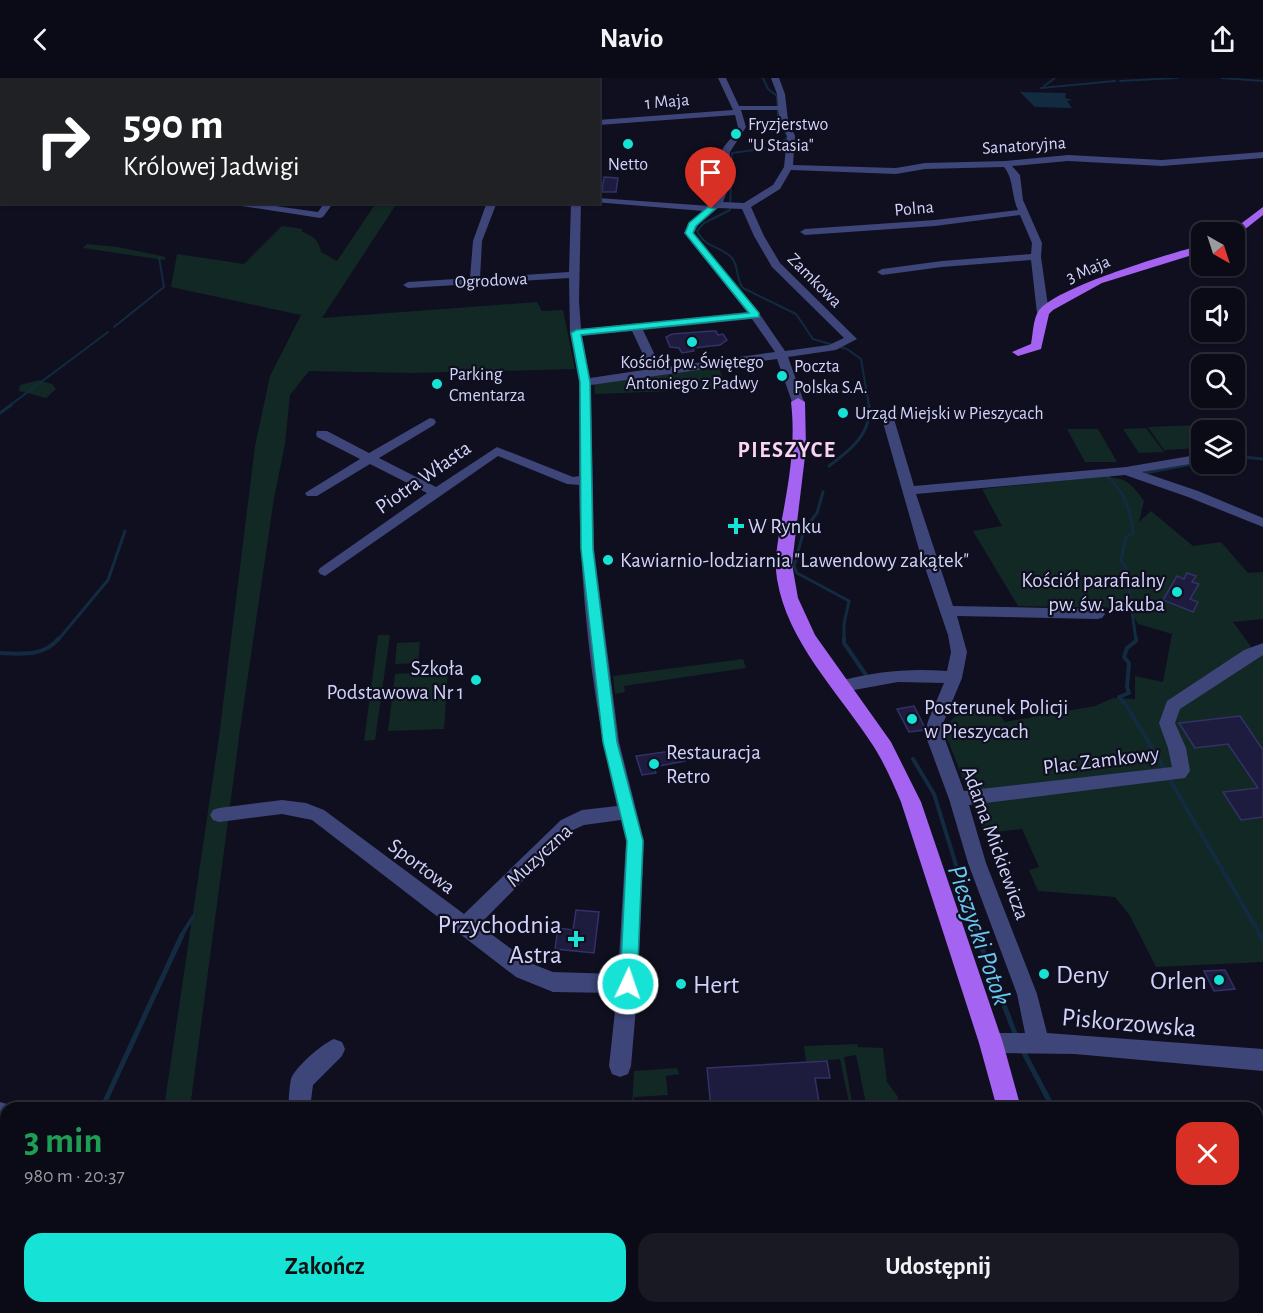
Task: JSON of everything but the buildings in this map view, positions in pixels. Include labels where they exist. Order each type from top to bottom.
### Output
[{"type":"main road","points":[[1245,228],[1263,210]]},
{"type":"main road","name":"3 Maja","points":[[1043,313],[1049,307],[1098,281],[1191,251]]},
{"type":"main road","points":[[1018,352],[1037,346],[1043,313]]},
{"type":"main road","points":[[798,402],[799,457],[784,559],[785,579],[797,616],[819,653],[850,685],[895,765],[911,802],[996,1042],[1008,1102]]},
{"type":"street","points":[[722,78],[742,121],[743,129],[724,156],[723,190],[714,207],[692,225],[689,233],[755,315],[781,353],[798,402]]},
{"type":"street","points":[[600,201],[714,207],[737,206],[777,187],[788,167],[791,136],[778,108],[784,98],[775,78]]},
{"type":"street","name":"1 Maja","points":[[600,123],[778,108]]},
{"type":"street","name":"Sanatoryjna","points":[[788,167],[885,171],[925,166],[1006,164],[1068,158],[1162,163],[1263,154]]},
{"type":"street","points":[[1006,164],[1015,175],[1016,194],[1037,243],[1036,257],[1043,313]]},
{"type":"street","points":[[235,204],[320,215],[328,204]]},
{"type":"street","points":[[475,282],[473,256],[491,204]]},
{"type":"street","points":[[576,204],[574,275],[576,333],[585,382],[587,549],[610,742],[635,841],[628,984],[620,1066]]},
{"type":"street","name":"Zamkowa","points":[[737,206],[759,236],[776,265],[851,339],[834,346],[781,353]]},
{"type":"street","name":"Polna","points":[[805,232],[934,223],[1025,212]]},
{"type":"street","points":[[882,272],[942,264],[1036,257]]},
{"type":"street","name":"Ogrodowa","points":[[408,285],[574,275]]},
{"type":"street","points":[[576,333],[755,315]]},
{"type":"street","points":[[636,327],[657,371]]},
{"type":"street","points":[[585,382],[781,353]]},
{"type":"street","name":"Adama Mickiewicza","points":[[888,419],[927,553],[956,635],[959,652],[954,678],[936,721],[934,734],[958,799],[977,863],[1027,994],[1034,1041]]},
{"type":"street","points":[[312,493],[430,422]]},
{"type":"street","points":[[322,434],[437,493]]},
{"type":"street","name":"Piotra Własta","points":[[325,572],[497,451],[572,481],[586,480]]},
{"type":"street","points":[[910,490],[1126,471],[1191,460]]},
{"type":"street","points":[[1126,471],[1193,494],[1263,524]]},
{"type":"street","points":[[948,611],[1097,614]]},
{"type":"street","name":"Plac Zamkowy","points":[[958,799],[1179,773],[1181,771],[1177,748],[1167,723],[1173,705],[1250,654],[1263,649]]},
{"type":"street","points":[[850,685],[874,677],[928,675],[954,678]]},
{"type":"street","name":"Sportowa","points":[[219,815],[278,807],[302,808],[318,815],[523,970],[553,982],[628,984]]},
{"type":"street","name":"Muzyczna","points":[[464,927],[567,825],[582,818],[628,812]]},
{"type":"street","name":"Piskorzowska","points":[[996,1042],[1034,1041],[1263,1060]]},
{"type":"street","points":[[300,1102],[302,1080],[334,1049]]},
{"type":"green space","points":[[375,204],[396,204],[322,318],[537,302],[542,311],[563,310],[575,369],[414,373],[309,371],[290,395],[285,444],[274,498],[240,730],[191,1102],[165,1102],[219,737],[255,446],[270,376],[301,315],[171,287],[177,254],[244,264],[282,226],[303,229],[301,231],[317,241],[321,252],[337,261]]},
{"type":"green space","points":[[87,244],[118,247],[166,257],[164,260],[83,248]]},
{"type":"green space","points":[[718,365],[727,389],[595,394],[594,383]]},
{"type":"green space","points":[[39,380],[52,384],[56,389],[46,398],[19,391],[20,385]]},
{"type":"green space","points":[[1191,425],[1191,449],[1164,450],[1148,427]]},
{"type":"green space","points":[[1146,428],[1164,452],[1139,453],[1123,429]]},
{"type":"green space","points":[[1067,429],[1098,429],[1117,462],[1085,462]]},
{"type":"green space","points":[[1098,477],[1120,479],[1134,488],[1144,501],[1139,522],[1151,511],[1193,546],[1221,542],[1248,573],[1263,572],[1263,619],[1233,622],[1258,656],[1263,654],[1263,962],[1156,967],[1130,916],[1115,897],[1038,891],[1029,870],[1039,867],[1022,829],[984,833],[943,728],[964,708],[995,709],[1005,722],[1095,706],[1113,698],[1135,699],[1135,676],[1163,682],[1172,634],[1138,624],[1132,613],[1124,612],[1124,608],[1018,606],[973,531],[1002,526],[982,489]]},
{"type":"green space","points":[[378,635],[390,635],[375,740],[364,741]]},
{"type":"green space","points":[[420,642],[418,663],[395,664],[397,643]]},
{"type":"green space","points":[[743,659],[746,668],[624,686],[625,692],[615,694],[613,676]]},
{"type":"green space","points":[[448,671],[444,729],[388,731],[395,674]]},
{"type":"green space","points":[[857,1044],[858,1047],[883,1048],[887,1082],[898,1097],[897,1102],[866,1102],[856,1055],[844,1057],[852,1102],[849,1102],[840,1059],[806,1062],[804,1046]]},
{"type":"green space","points":[[677,1068],[679,1074],[666,1076],[668,1095],[634,1097],[632,1102],[634,1071]]},
{"type":"water","points":[[1020,92],[1066,93],[1065,98],[1073,100],[1067,101],[1072,108],[1035,107]]},
{"type":"waterway","name":"Pieszycki Potok","points":[[763,78],[768,89],[777,96],[778,118],[788,137],[776,147],[732,153],[730,210],[704,223],[697,231],[704,241],[731,257],[736,264],[739,281],[743,288],[796,314],[813,339],[847,349],[861,359],[869,406]]},
{"type":"waterway","points":[[1044,86],[1055,78]]},
{"type":"waterway","points":[[1120,81],[1177,78]]},
{"type":"waterway","points":[[1222,78],[1263,81]]},
{"type":"waterway","points":[[1041,88],[1115,81]]},
{"type":"waterway","points":[[114,327],[164,287],[159,257]]},
{"type":"waterway","points":[[9,406],[108,332]]},
{"type":"waterway","points":[[0,413],[11,405]]},
{"type":"waterway","name":"Pieszycki Potok","points":[[829,466],[845,454],[863,433],[867,425],[869,406]]},
{"type":"waterway","points":[[1245,457],[1263,459]]},
{"type":"waterway","points":[[1145,473],[1191,464]]},
{"type":"waterway","points":[[1106,475],[1122,494],[1132,524],[1133,533],[1126,537],[1121,560],[1126,569],[1136,640]]},
{"type":"waterway","name":"Pieszycki Potok","points":[[823,492],[817,513],[804,530],[794,566],[797,573],[849,601],[844,624],[844,643],[866,675]]},
{"type":"waterway","points":[[58,640],[108,580],[125,531]]},
{"type":"waterway","points":[[0,653],[24,654],[40,651],[59,638]]},
{"type":"waterway","points":[[1136,640],[1127,648],[1124,657],[1129,663],[1127,687],[1129,693],[1119,697],[1127,706],[1165,770]]},
{"type":"waterway","name":"Pieszycki Potok","points":[[913,759],[934,794],[978,936]]},
{"type":"waterway","points":[[1168,777],[1261,936]]},
{"type":"waterway","points":[[181,936],[193,917]]},
{"type":"waterway","points":[[105,1102],[182,935]]},
{"type":"waterway","name":"Pieszycki Potok","points":[[977,935],[1016,1036]]},
{"type":"waterway","points":[[1260,935],[1263,940]]},
{"type":"waterway","name":"Pieszycki Potok","points":[[1023,1051],[1050,1102]]},
{"type":"place","name":"Fryzjerstwo \"U Stasia\"","points":[[736,134]]},
{"type":"place","name":"Netto","points":[[628,144]]},
{"type":"place","name":"Kościół pw. Świętego Antoniego z Padwy","points":[[692,342]]},
{"type":"place","name":"Poczta Polska S.A.","points":[[782,376]]},
{"type":"place","name":"Parking Cmentarza","points":[[437,384]]},
{"type":"place","name":"Urząd Miejski w Pieszycach","points":[[843,413]]},
{"type":"place","name":"W Rynku","points":[[736,526]]},
{"type":"place","name":"Kawiarnio-lodziarnia \"Lawendowy zakątek\"","points":[[608,560]]},
{"type":"place","name":"Kościół parafialny pw. św. Jakuba","points":[[1177,592]]},
{"type":"place","name":"Szkoła Podstawowa Nr 1","points":[[476,680]]},
{"type":"place","name":"Posterunek Policji w Pieszycach","points":[[912,719]]},
{"type":"place","name":"Restauracja Retro","points":[[654,764]]},
{"type":"place","name":"Przychodnia Astra","points":[[576,939]]},
{"type":"place","name":"Deny","points":[[1044,974]]},
{"type":"place","name":"Orlen","points":[[1219,980]]},
{"type":"place","name":"Hert","points":[[681,984]]},
{"type":"district","name":"PIESZYCE","points":[[787,449]]},
{"type":"route","points":[[628,984],[635,841],[610,742],[587,549],[585,382],[581,372],[576,333],[755,315],[689,233],[692,225],[711,209]]}]
